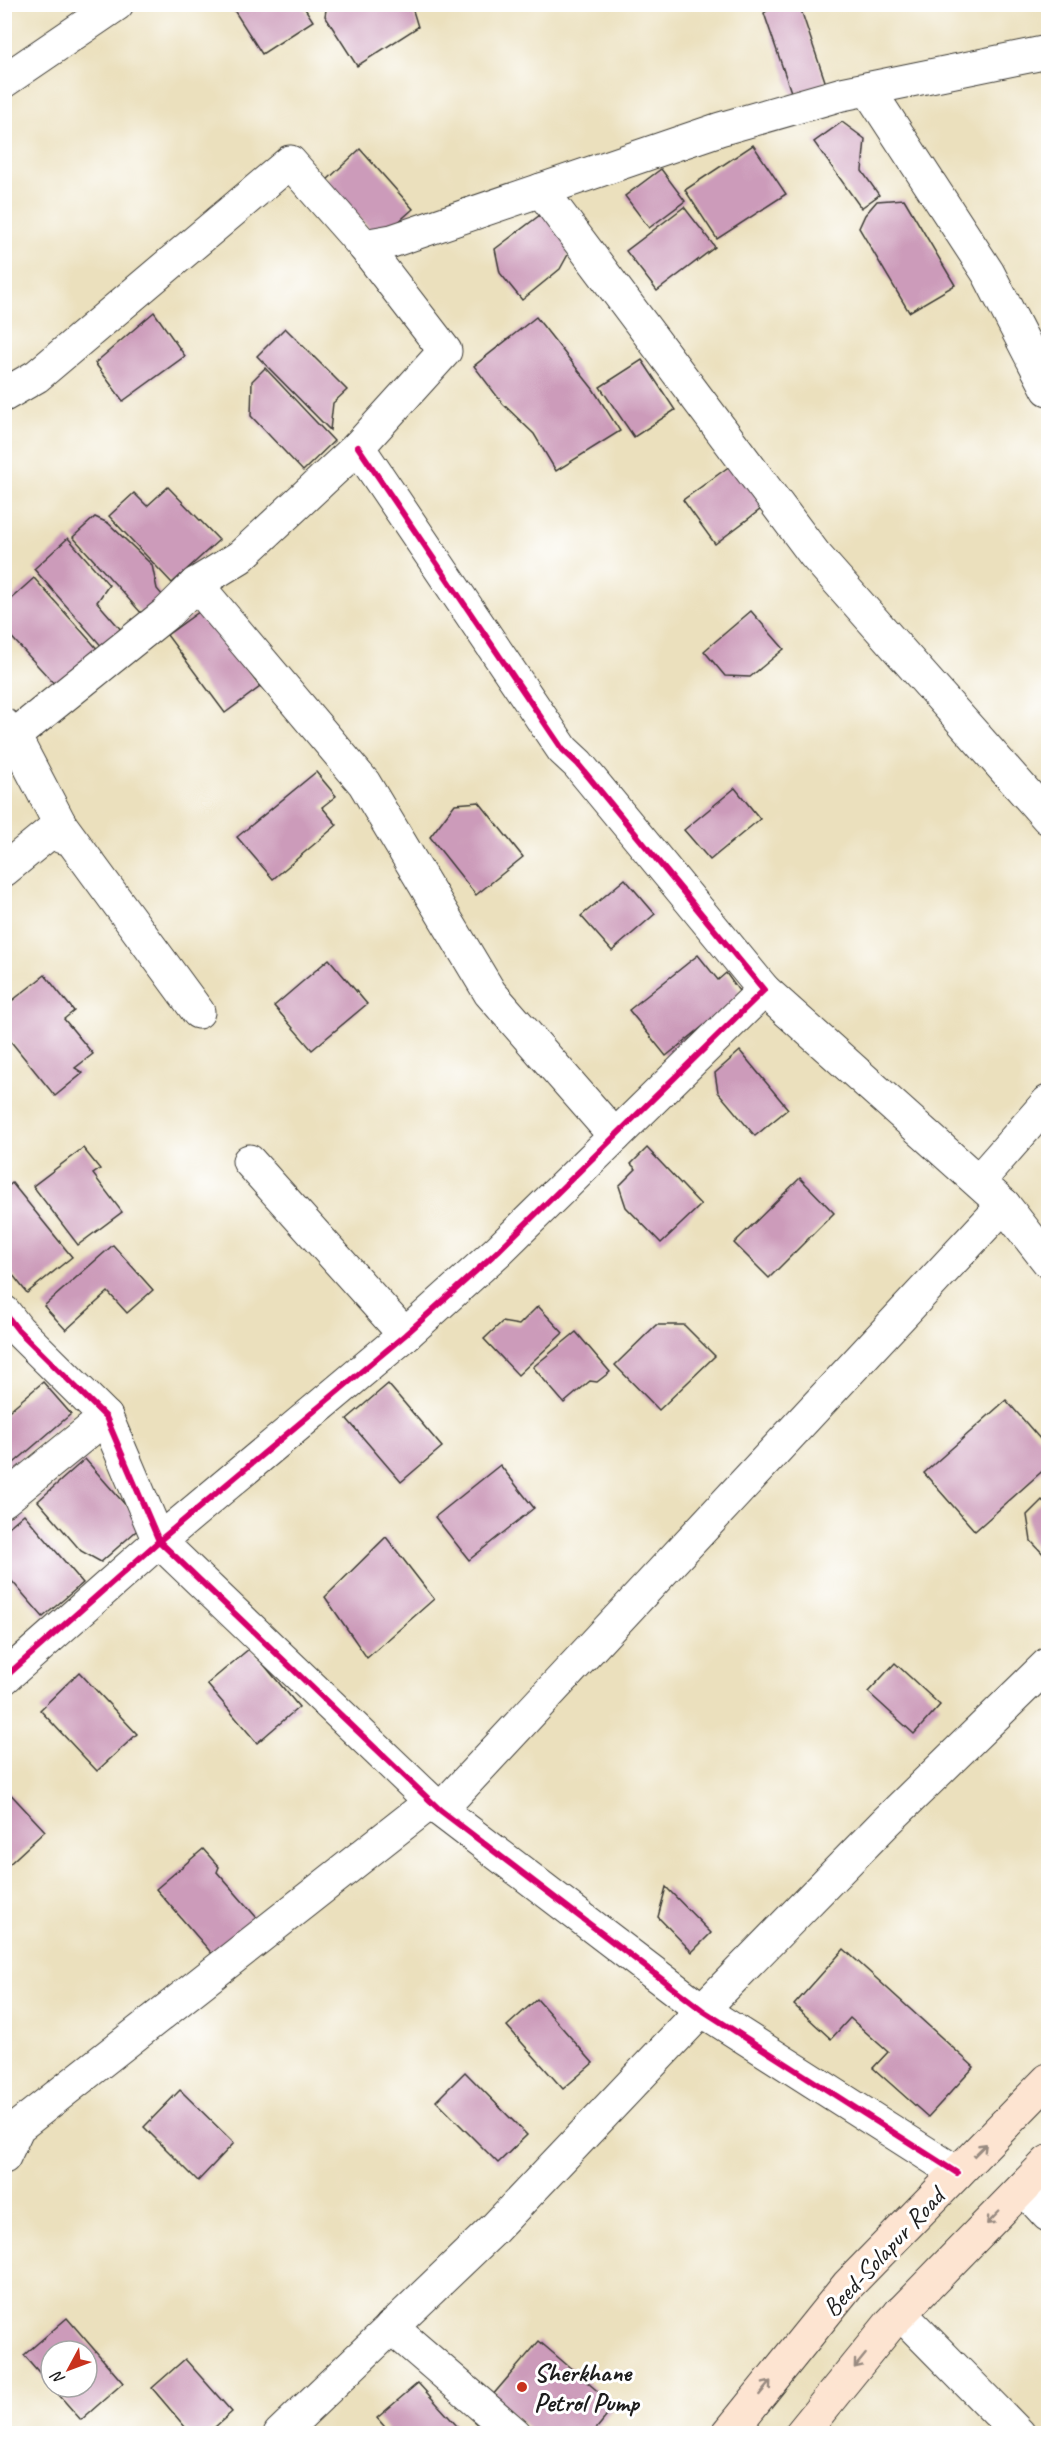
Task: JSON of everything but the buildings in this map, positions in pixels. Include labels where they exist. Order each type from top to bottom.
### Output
[{"type":"main road","name":"Beed-Solapur Road","points":[[728,2433],[848,2285],[1048,2080]]},
{"type":"main road","name":"Beed-Solapur Road","points":[[801,2433],[900,2313],[1048,2162]]},
{"type":"street","points":[[4,81],[117,4]]},
{"type":"street","points":[[364,246],[392,241],[720,129],[868,89],[1048,52]]},
{"type":"street","points":[[868,89],[988,273],[1048,389]]},
{"type":"street","points":[[4,395],[37,376],[290,162],[364,246],[445,351],[358,447],[240,557],[196,584],[167,613],[9,731],[61,830],[198,1012]]},
{"type":"street","points":[[541,190],[814,555],[1048,818]]},
{"type":"street","points":[[358,447],[563,750],[578,764],[764,990],[1004,1205],[1048,1261]]},
{"type":"street","points":[[196,584],[364,783],[490,993],[615,1136]]},
{"type":"street","points":[[4,870],[61,830]]},
{"type":"street","points":[[4,1678],[159,1541],[405,1335],[498,1251],[764,990]]},
{"type":"street","points":[[976,1179],[982,1176],[1048,1102]]},
{"type":"street","points":[[249,1161],[405,1335]]},
{"type":"street","points":[[4,2157],[18,2127],[435,1806],[1004,1205]]},
{"type":"street","points":[[4,1312],[18,1330],[106,1417],[159,1541],[435,1806],[702,2010],[957,2173]]},
{"type":"street","points":[[4,1500],[106,1417]]},
{"type":"street","points":[[280,2433],[495,2228],[702,2010],[886,1822],[1048,1664]]},
{"type":"street","points":[[1023,2188],[1048,2216]]},
{"type":"street","points":[[900,2313],[1019,2433]]},
{"type":"street","points":[[391,2327],[515,2433]]},
{"type":"cycle path","points":[[4,1678],[159,1541],[405,1335],[498,1251],[764,990],[578,764],[563,750],[358,447]]},
{"type":"cycle path","points":[[4,1312],[18,1330],[106,1417],[159,1541],[440,1810],[702,2010],[957,2173]]},
{"type":"place","name":"Sherkhane Petrol Pump","points":[[522,2387]]}]
